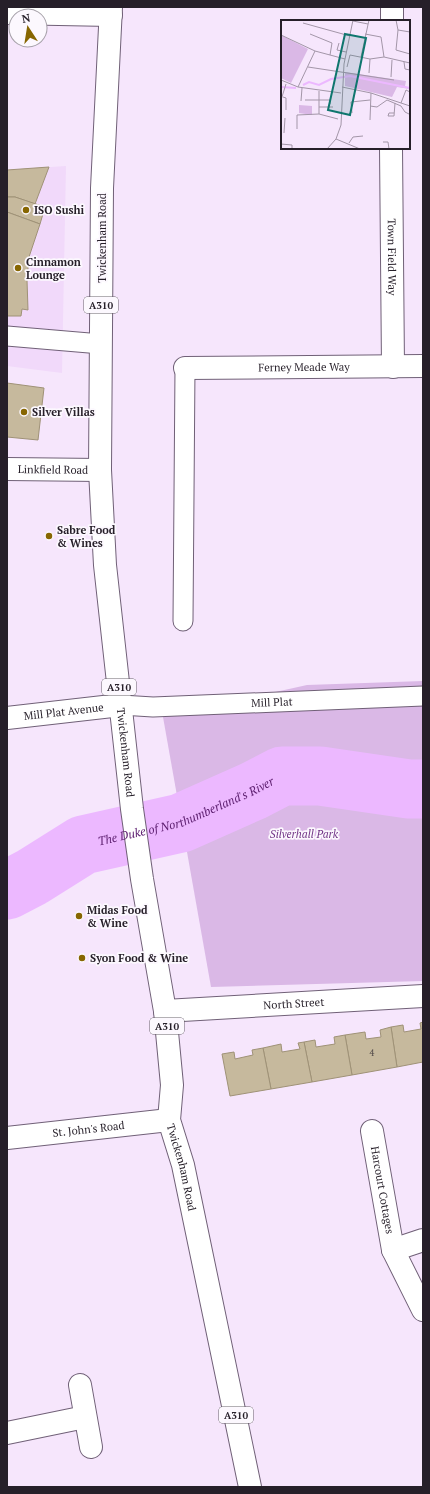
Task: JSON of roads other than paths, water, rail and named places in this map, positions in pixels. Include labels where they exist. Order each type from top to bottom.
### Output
[{"type":"main road","points":[[392,7],[392,20]]},
{"type":"main road","points":[[7,13],[111,11]]},
{"type":"main road","name":"Twickenham Road","points":[[111,11],[102,188],[100,470],[105,565],[132,809],[142,880],[165,1011],[172,1085],[169,1120],[183,1165],[250,1487]]},
{"type":"main road","name":"Town Field Way","points":[[391,149],[392,366]]},
{"type":"main road","name":"Ferney Meade Way","points":[[185,368],[423,366]]},
{"type":"main road","name":"Linkfield Road","points":[[7,469],[100,470]]},
{"type":"main road","name":"Mill Plat Avenue","points":[[7,718],[121,705]]},
{"type":"main road","name":"North Street","points":[[165,1011],[423,996]]},
{"type":"main road","name":"St. John's Road","points":[[7,1138],[169,1120]]},
{"type":"main road","name":"Harcourt Cottages","points":[[372,1131],[393,1250],[423,1310]]},
{"type":"main road","points":[[393,1250],[423,1240]]},
{"type":"main road","points":[[80,1385],[90,1447]]},
{"type":"main road","points":[[7,1434],[85,1417]]},
{"type":"lane","points":[[7,336],[101,344]]},
{"type":"lane","points":[[183,621],[185,368]]},
{"type":"lane","name":"Mill Plat","points":[[121,705],[153,707],[423,696]]},
{"type":"waterway","name":"The Duke of Northumberland's River","points":[[7,890],[32,877],[83,845],[181,823],[253,791],[282,776],[320,776],[409,789],[423,789]]},
{"type":"place","name":"ISO Sushi","points":[[26,210]]},
{"type":"place","name":"Cinnamon Lounge","points":[[18,268]]},
{"type":"place","name":"Silver Villas","points":[[24,412]]},
{"type":"place","name":"Sabre Food & Wines","points":[[49,536]]},
{"type":"place","name":"Midas Food & Wine","points":[[79,916]]},
{"type":"place","name":"Syon Food & Wine","points":[[82,958]]},
{"type":"park label","name":"Silverhall Park","points":[[304,834]]}]
